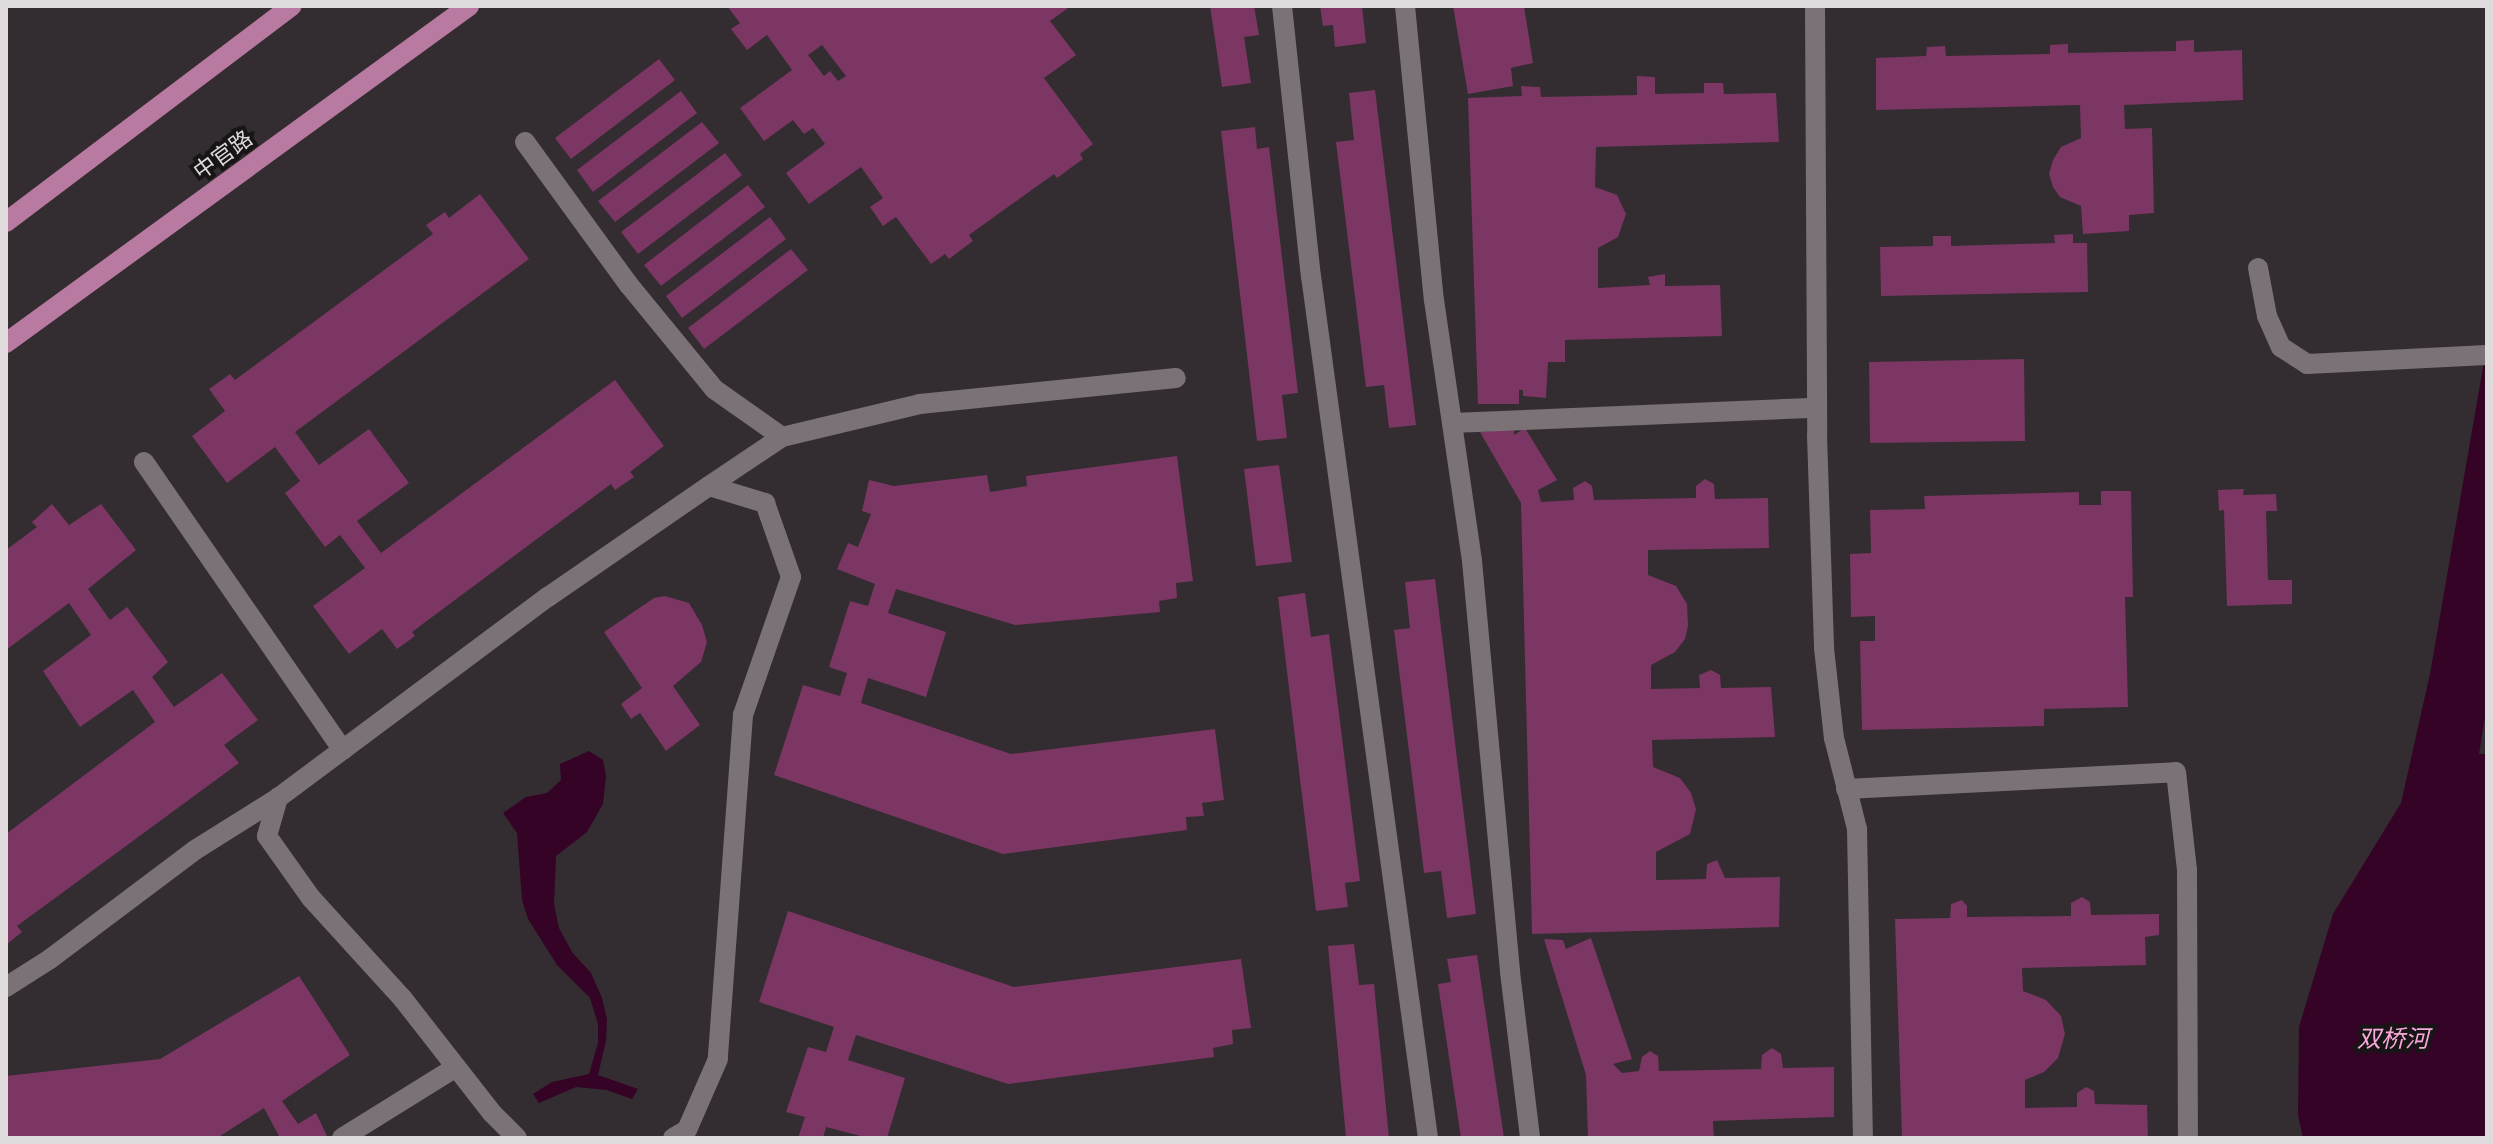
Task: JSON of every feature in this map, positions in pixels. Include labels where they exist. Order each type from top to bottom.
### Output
[{"type":"main road","points":[[6,222],[292,6]]},
{"type":"main road","name":"中官路","points":[[6,343],[469,6]]},
{"type":"street","points":[[1282,6],[1311,276],[1428,1138]]},
{"type":"street","points":[[1405,6],[1434,300],[1472,561],[1510,972],[1530,1138]]},
{"type":"street","points":[[1815,6],[1817,408],[1824,648],[1834,738],[1857,829],[1863,1138]]},
{"type":"street","points":[[525,142],[629,285],[714,389],[782,437]]},
{"type":"street","points":[[2258,268],[2267,316],[2281,347],[2307,364],[2487,355]]},
{"type":"street","points":[[6,987],[50,959],[195,850],[278,798],[548,597],[782,437],[920,404],[1176,378]]},
{"type":"street","points":[[1452,423],[1817,408]]},
{"type":"street","points":[[144,462],[343,750]]},
{"type":"street","points":[[673,1138],[687,1130],[718,1059],[743,715],[791,577],[765,503],[709,486]]},
{"type":"street","points":[[1846,789],[2176,772],[2187,870],[2188,1138]]},
{"type":"street","points":[[278,798],[267,836],[311,898],[403,999],[517,1138]]},
{"type":"street","points":[[342,1138],[456,1067]]},
{"type":"water","name":"双桥河","points":[[2487,344],[2487,705],[2479,754],[2487,754],[2487,1138],[2303,1138],[2298,1115],[2299,1027],[2333,914],[2401,803],[2430,674]]},
{"type":"water","points":[[589,751],[603,760],[606,776],[603,804],[587,832],[556,856],[554,904],[559,928],[572,952],[591,973],[602,998],[607,1019],[606,1041],[598,1075],[638,1089],[632,1099],[607,1090],[576,1087],[539,1103],[533,1094],[552,1082],[589,1074],[598,1043],[598,1024],[590,998],[557,965],[528,919],[522,900],[517,833],[503,813],[526,797],[547,793],[561,780],[560,764]]},
{"type":"building","points":[[727,6],[1071,6],[1050,21],[1076,55],[1044,78],[1093,144],[1080,154],[1083,159],[1057,178],[1054,174],[969,235],[973,241],[949,259],[945,254],[931,264],[896,217],[883,226],[870,207],[883,198],[861,167],[809,204],[786,173],[825,144],[813,128],[804,134],[793,120],[764,141],[740,108],[792,70],[767,35],[747,50],[731,29],[740,23]],"holes":[[[822,45],[846,76],[838,81],[830,71],[824,76],[808,55]]]},
{"type":"building","points":[[1210,6],[1254,6],[1259,35],[1244,37],[1251,83],[1222,87]]},
{"type":"building","points":[[1320,6],[1362,6],[1366,43],[1335,47],[1333,25],[1323,26]]},
{"type":"building","points":[[1453,6],[1524,6],[1533,63],[1511,68],[1513,86],[1468,94]]},
{"type":"building","points":[[2194,40],[2194,52],[2242,50],[2243,100],[2124,105],[2125,129],[2152,128],[2154,213],[2129,215],[2129,231],[2083,234],[2081,206],[2060,197],[2053,187],[2049,174],[2053,160],[2061,147],[2081,138],[2080,105],[1876,110],[1876,58],[1926,56],[1927,47],[1945,46],[1946,56],[2050,54],[2050,45],[2068,44],[2068,53],[2176,51],[2176,41]]},
{"type":"building","points":[[659,59],[675,80],[571,159],[555,138]]},
{"type":"building","points":[[1637,76],[1655,77],[1655,94],[1704,93],[1704,83],[1723,83],[1724,94],[1776,93],[1779,142],[1596,147],[1595,187],[1617,195],[1626,214],[1618,237],[1598,248],[1598,288],[1650,285],[1648,277],[1665,274],[1665,286],[1720,285],[1722,336],[1565,340],[1565,362],[1548,362],[1546,398],[1523,396],[1523,390],[1519,390],[1519,404],[1478,404],[1468,98],[1522,96],[1521,86],[1540,87],[1541,97],[1637,95]]},
{"type":"building","points":[[1375,90],[1416,425],[1389,428],[1384,385],[1366,387],[1336,142],[1354,140],[1349,93]]},
{"type":"building","points":[[681,91],[697,113],[593,192],[577,170]]},
{"type":"building","points":[[702,122],[719,143],[615,222],[598,201]]},
{"type":"building","points":[[1255,127],[1257,149],[1269,147],[1298,393],[1282,395],[1287,438],[1257,441],[1221,131]]},
{"type":"building","points":[[725,153],[742,175],[638,254],[621,232]]},
{"type":"building","points":[[748,185],[765,207],[661,286],[644,265]]},
{"type":"building","points":[[480,194],[529,259],[295,432],[319,465],[369,429],[409,483],[357,521],[381,553],[615,380],[664,446],[630,472],[634,477],[615,490],[611,484],[412,632],[415,636],[397,649],[382,629],[349,654],[313,606],[365,568],[340,535],[325,547],[285,493],[300,481],[275,447],[227,483],[192,436],[225,411],[209,389],[230,374],[235,380],[433,234],[426,225],[445,212],[449,218]]},
{"type":"building","points":[[770,217],[786,239],[682,318],[666,296]]},
{"type":"building","points":[[2073,234],[2073,243],[2087,243],[2088,292],[1881,296],[1880,247],[1933,246],[1933,236],[1951,236],[1951,246],[2055,243],[2054,235]]},
{"type":"building","points":[[791,249],[808,270],[704,349],[688,328]]},
{"type":"building","points":[[2024,359],[2025,441],[1870,443],[1869,362]]},
{"type":"building","points":[[1525,428],[1557,480],[1538,490],[1541,502],[1574,500],[1573,488],[1585,481],[1592,486],[1594,500],[1696,498],[1696,486],[1705,479],[1714,484],[1715,499],[1768,498],[1769,548],[1648,550],[1648,575],[1676,586],[1687,604],[1688,626],[1685,639],[1675,652],[1651,665],[1651,689],[1700,688],[1699,675],[1711,670],[1720,675],[1721,688],[1771,687],[1775,737],[1652,740],[1653,767],[1680,778],[1691,793],[1696,809],[1690,834],[1656,852],[1656,880],[1706,879],[1707,864],[1717,860],[1725,878],[1780,877],[1779,927],[1532,934],[1521,503],[1480,432],[1514,429],[1514,435]]},
{"type":"building","points":[[1177,456],[1193,581],[1176,583],[1177,598],[1159,601],[1160,612],[1015,625],[896,589],[888,613],[946,632],[926,697],[868,678],[861,703],[1011,754],[1215,729],[1224,800],[1202,803],[1204,816],[1186,817],[1187,830],[1003,854],[774,775],[803,685],[840,696],[847,673],[829,667],[850,601],[868,606],[875,584],[837,569],[848,543],[858,547],[871,514],[862,511],[869,480],[894,486],[987,475],[990,492],[1027,486],[1026,476]]},
{"type":"building","points":[[1279,465],[1292,562],[1256,566],[1244,469]]},
{"type":"building","points":[[2244,489],[2243,495],[2276,494],[2277,511],[2266,511],[2268,580],[2292,580],[2292,604],[2227,606],[2224,510],[2219,511],[2218,490]]},
{"type":"building","points":[[2101,491],[2131,491],[2133,597],[2125,597],[2128,707],[2044,709],[2044,726],[1862,730],[1860,641],[1875,641],[1875,616],[1851,617],[1850,554],[1871,553],[1870,510],[1925,509],[1924,496],[2079,492],[2079,505],[2101,505]]},
{"type":"building","points":[[52,504],[69,525],[101,504],[136,550],[88,589],[110,620],[127,607],[168,662],[152,677],[174,707],[222,673],[258,720],[224,745],[239,763],[17,926],[22,932],[6,945],[6,834],[155,722],[133,690],[80,727],[43,671],[91,635],[69,603],[6,650],[6,550],[37,527],[32,522]]},
{"type":"building","points":[[1435,579],[1476,914],[1447,918],[1441,871],[1424,873],[1394,630],[1410,628],[1405,582]]},
{"type":"building","points":[[1305,593],[1311,637],[1329,634],[1360,881],[1345,883],[1348,907],[1316,911],[1278,597]]},
{"type":"building","points":[[665,596],[689,603],[702,625],[707,642],[701,662],[673,686],[700,725],[666,751],[640,713],[631,719],[621,704],[642,688],[604,632],[654,598]]},
{"type":"building","points":[[2082,897],[2090,902],[2091,915],[2159,914],[2159,935],[2145,937],[2146,965],[2022,968],[2023,991],[2046,1000],[2061,1016],[2065,1034],[2058,1058],[2044,1072],[2025,1080],[2025,1108],[2077,1107],[2077,1093],[2086,1087],[2094,1091],[2095,1104],[2147,1105],[2148,1138],[1902,1138],[1895,919],[1950,918],[1951,904],[1962,900],[1967,906],[1967,917],[2071,916],[2071,903]]},
{"type":"building","points":[[788,911],[1014,987],[1241,959],[1251,1028],[1232,1030],[1233,1044],[1213,1048],[1214,1057],[1008,1084],[856,1035],[848,1060],[905,1078],[887,1138],[868,1138],[826,1127],[823,1138],[798,1138],[805,1117],[786,1112],[808,1047],[826,1052],[834,1027],[759,1002]]},
{"type":"building","points":[[1591,938],[1632,1059],[1613,1064],[1622,1073],[1639,1071],[1642,1057],[1650,1051],[1658,1056],[1659,1071],[1761,1069],[1762,1055],[1772,1048],[1781,1054],[1783,1068],[1834,1067],[1834,1117],[1713,1121],[1714,1138],[1588,1138],[1586,1075],[1544,939],[1563,940],[1566,949]]},
{"type":"building","points":[[1354,944],[1359,985],[1374,984],[1389,1138],[1346,1138],[1328,946]]},
{"type":"building","points":[[1477,955],[1504,1138],[1461,1138],[1438,984],[1451,982],[1447,959]]},
{"type":"building","points":[[299,976],[350,1055],[282,1101],[298,1124],[316,1113],[328,1138],[275,1138],[279,1136],[264,1108],[217,1138],[6,1138],[6,1076],[160,1059]]}]
